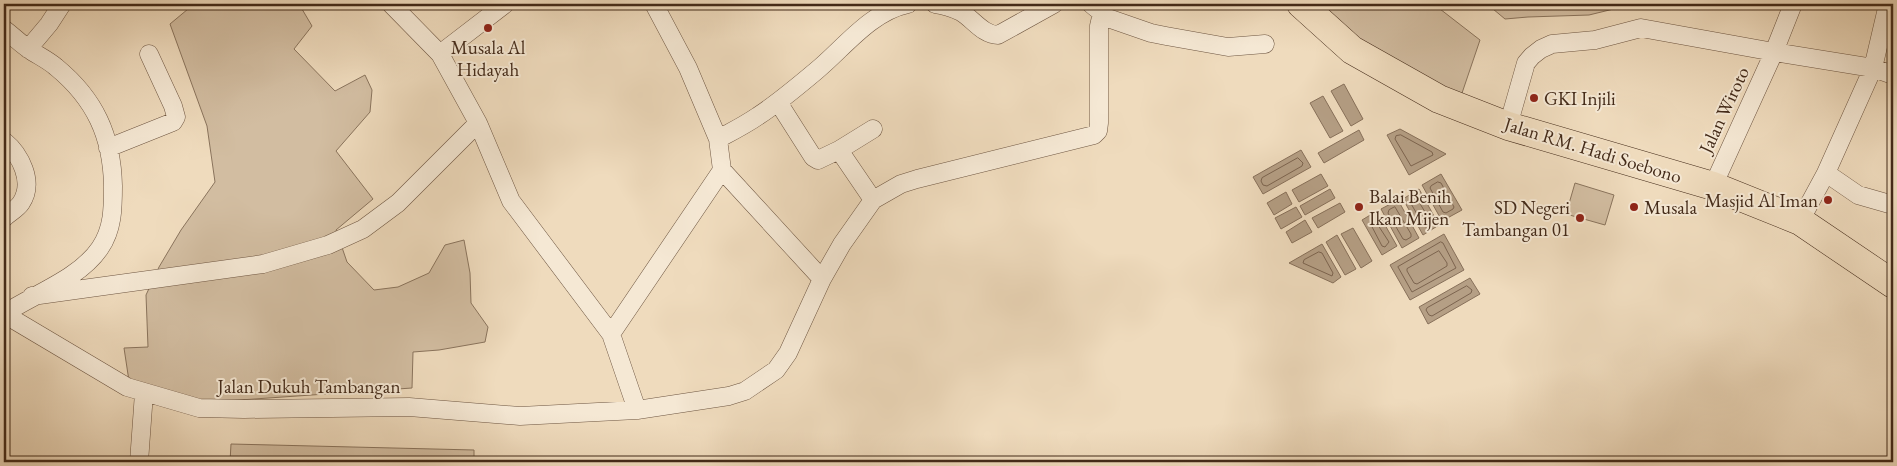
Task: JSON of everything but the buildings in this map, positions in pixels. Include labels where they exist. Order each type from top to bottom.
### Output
[{"type":"main road","name":"Jalan RM. Hadi Soebono","points":[[1301,4],[1359,54],[1439,99],[1508,126],[1713,186],[1800,221],[1893,284]]},
{"type":"street","points":[[28,49],[49,24],[62,4]]},
{"type":"street","points":[[391,4],[440,54],[478,124],[510,201],[611,334],[638,410]]},
{"type":"street","points":[[440,54],[505,4]]},
{"type":"street","points":[[654,4],[688,68],[718,139],[722,170],[822,279]]},
{"type":"street","points":[[718,139],[758,117],[778,102],[818,70],[870,23],[886,12],[908,4]]},
{"type":"street","points":[[935,4],[947,6],[963,13],[973,22],[994,35],[1054,4]]},
{"type":"street","name":"Jalan Wiroto","points":[[1713,186],[1774,52],[1793,4]]},
{"type":"street","points":[[1800,221],[1826,173],[1873,68],[1888,4]]},
{"type":"street","points":[[839,150],[873,200],[901,184],[917,179],[1094,135],[1098,131],[1099,123],[1099,26],[1097,10],[1166,36],[1228,47],[1265,44]]},
{"type":"street","name":"Jalan Wiroto","points":[[1508,126],[1526,63],[1541,48],[1552,44],[1594,40],[1641,28],[1774,52]]},
{"type":"street","points":[[4,29],[28,49],[55,66],[84,93],[102,124],[112,164],[113,200],[111,228],[100,248],[83,266],[60,282],[32,296],[4,314]]},
{"type":"street","points":[[1774,52],[1873,68],[1893,75]]},
{"type":"street","points":[[108,148],[172,122],[176,117],[173,106],[149,54]]},
{"type":"street","points":[[778,102],[813,156],[818,160],[839,150],[873,129]]},
{"type":"street","points":[[32,296],[263,264],[328,245],[363,229],[398,203],[478,124]]},
{"type":"street","points":[[4,218],[21,204],[25,194],[25,172],[7,149]]},
{"type":"street","points":[[611,334],[722,170]]},
{"type":"street","points":[[1826,173],[1858,195],[1892,202]]},
{"type":"street","name":"Jalan Dukuh Tambangan","points":[[4,314],[127,387],[200,408],[408,407],[520,416],[638,410],[729,396],[746,391],[776,370],[788,353],[822,279],[842,244],[873,200]]},
{"type":"street","points":[[139,462],[144,393]]},
{"type":"shaded area","points":[[194,4],[299,4],[312,26],[294,49],[335,91],[365,75],[372,90],[370,112],[336,151],[373,199],[336,230],[347,262],[374,290],[398,287],[429,273],[445,245],[464,240],[470,273],[471,303],[488,327],[485,342],[439,350],[413,352],[412,388],[197,403],[129,381],[124,348],[148,347],[146,295],[159,267],[181,230],[215,182],[207,126],[170,24]]},
{"type":"shaded area","points":[[1306,4],[1442,4],[1440,9],[1480,40],[1460,99],[1392,71]]},
{"type":"shaded area","points":[[1487,4],[1634,4],[1589,15],[1505,19]]},
{"type":"shaded area","points":[[1575,183],[1614,195],[1605,225],[1566,214]]},
{"type":"shaded area","points":[[231,444],[474,450],[474,462],[230,462]]},
{"type":"water","points":[[1344,84],[1363,119],[1351,126],[1331,91]]},
{"type":"water","points":[[1323,96],[1343,131],[1330,138],[1310,103]]},
{"type":"water","points":[[1400,129],[1446,154],[1409,175],[1387,135]]},
{"type":"water","points":[[1359,130],[1364,140],[1324,163],[1318,153]]},
{"type":"water","points":[[1301,150],[1311,167],[1263,194],[1253,177]]},
{"type":"water","points":[[1321,174],[1328,186],[1299,202],[1292,190]]},
{"type":"water","points":[[1441,174],[1462,210],[1442,221],[1422,185]]},
{"type":"water","points":[[1330,189],[1335,198],[1305,215],[1300,206]]},
{"type":"water","points":[[1419,189],[1439,225],[1423,235],[1403,199]]},
{"type":"water","points":[[1286,192],[1292,204],[1274,215],[1267,203]]},
{"type":"water","points":[[1398,200],[1419,238],[1402,248],[1381,209]]},
{"type":"water","points":[[1340,203],[1345,212],[1318,228],[1312,218]]},
{"type":"water","points":[[1296,207],[1302,217],[1281,229],[1275,218]]},
{"type":"water","points":[[1377,211],[1397,246],[1382,255],[1362,220]]},
{"type":"water","points":[[1305,220],[1312,232],[1292,243],[1286,232]]},
{"type":"water","points":[[1353,228],[1372,261],[1361,268],[1341,234]]},
{"type":"water","points":[[1444,234],[1464,270],[1410,300],[1390,265]]},
{"type":"water","points":[[1337,235],[1356,269],[1345,275],[1326,242]]},
{"type":"water","points":[[1322,244],[1341,277],[1333,283],[1289,263]]},
{"type":"water","points":[[1470,278],[1480,294],[1428,324],[1419,307]]},
{"type":"place","name":"Musala Al Hidayah","points":[[488,28]]},
{"type":"place","name":"GKI Injili","points":[[1534,98]]},
{"type":"place","name":"Masjid Al Iman","points":[[1828,200]]},
{"type":"place","name":"Balai Benih Ikan Mijen","points":[[1359,207]]},
{"type":"place","name":"Musala","points":[[1634,207]]},
{"type":"place","name":"SD Negeri Tambangan 01","points":[[1580,218]]}]
